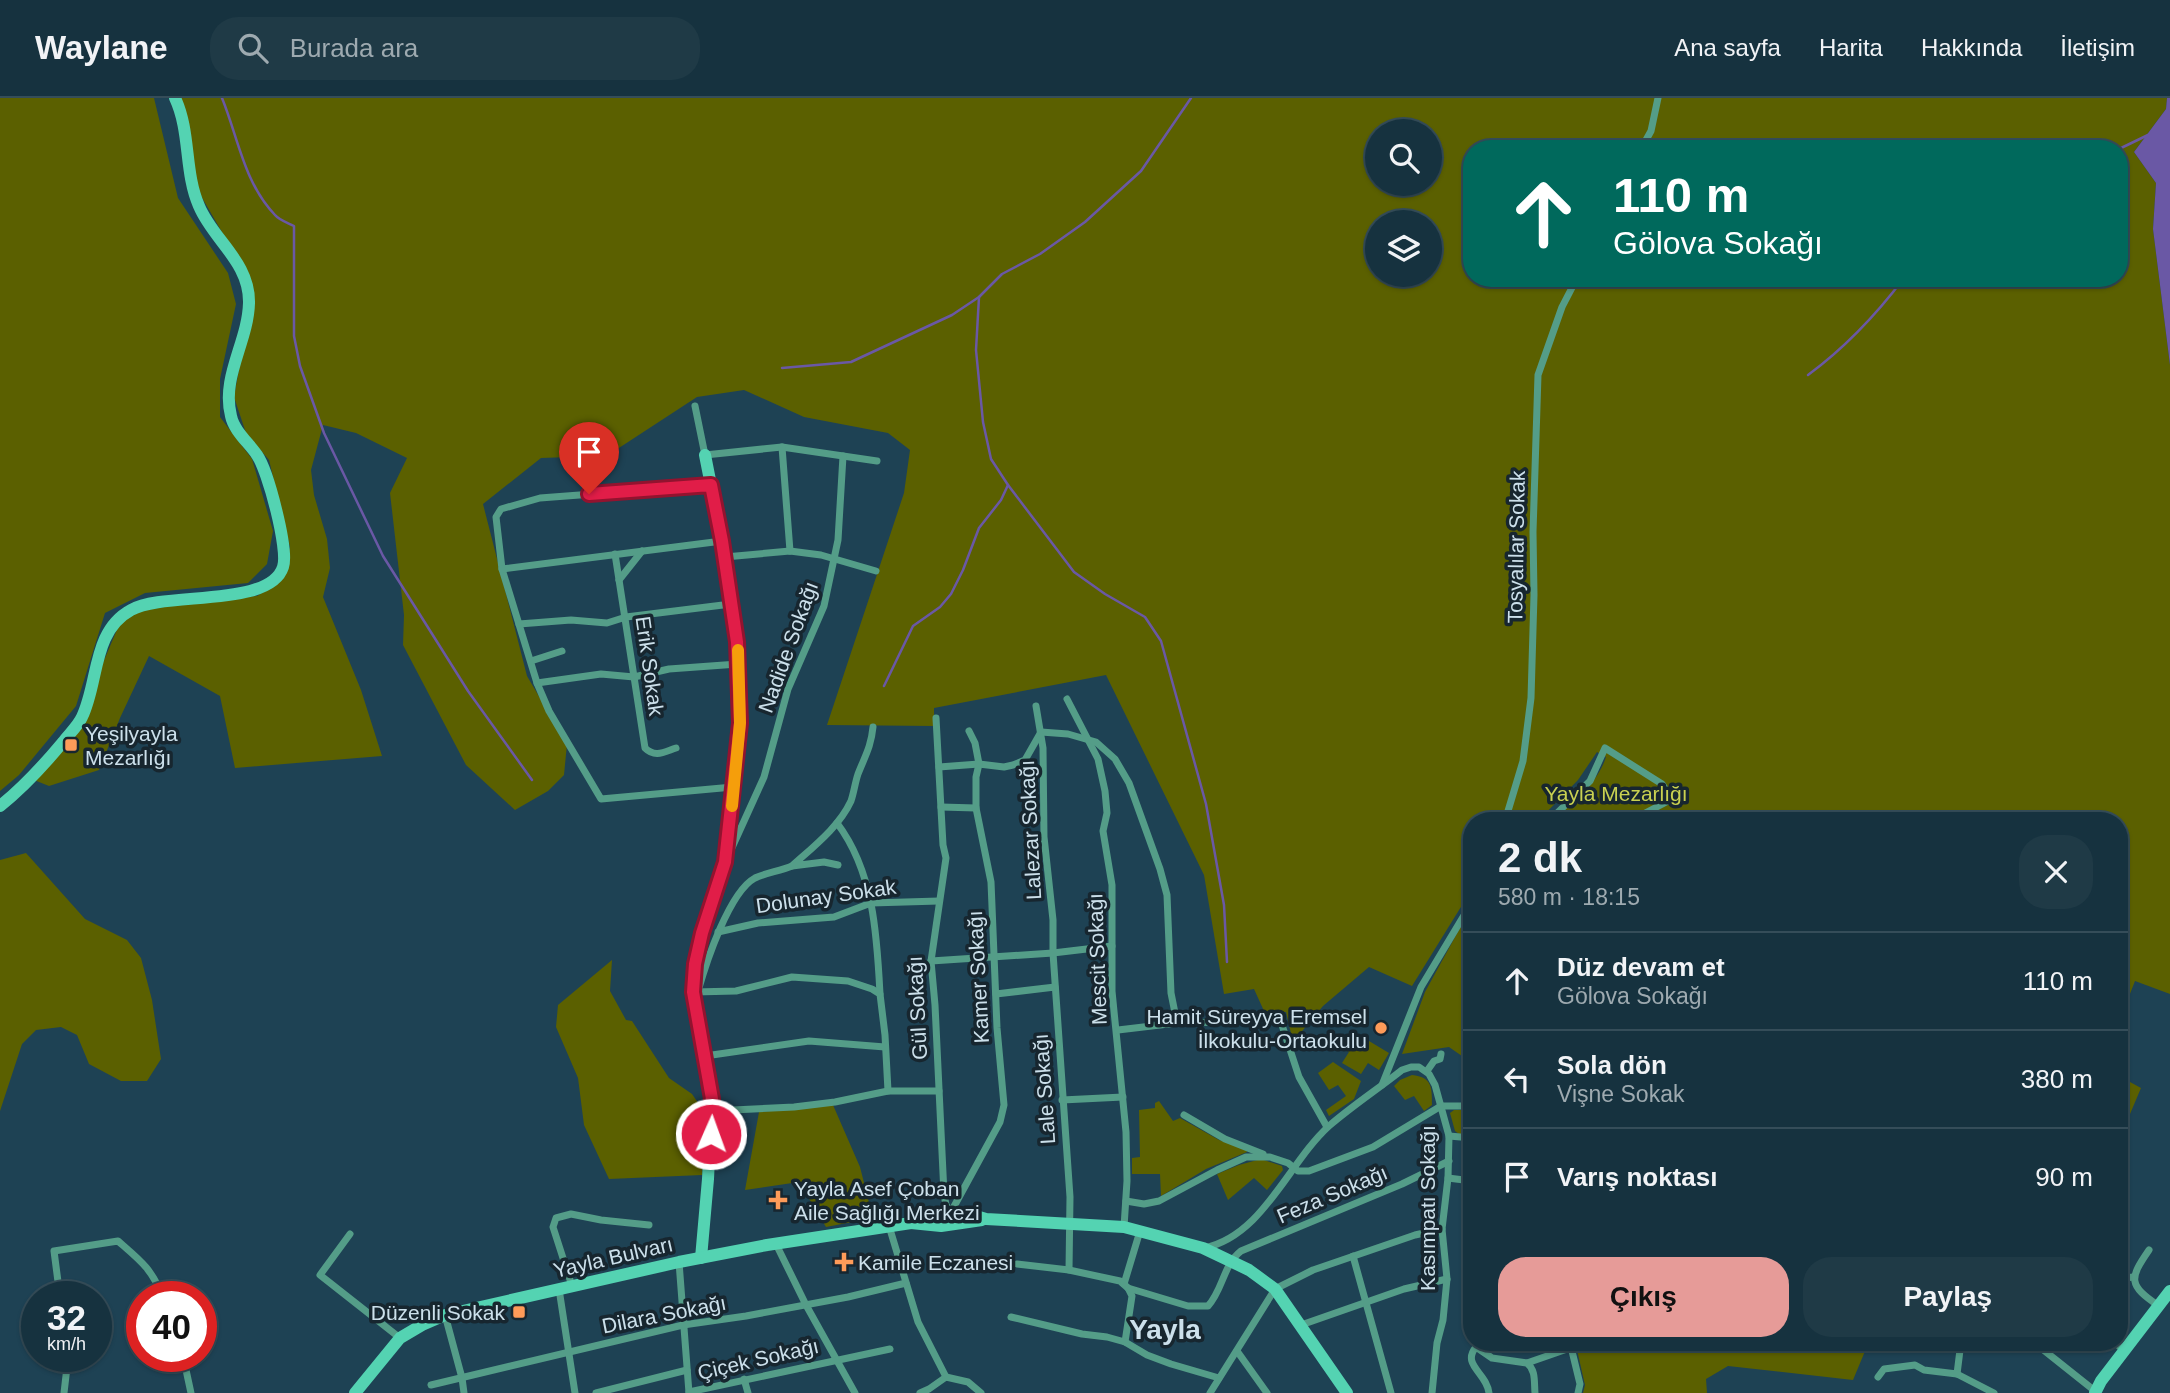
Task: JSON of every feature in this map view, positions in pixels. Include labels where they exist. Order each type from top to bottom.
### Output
[{"type":"main road","points":[[0,807],[25,786],[81,720],[89,699],[103,640],[122,617],[131,610],[150,603],[231,594],[265,587],[278,577],[284,566],[284,546],[266,471],[231,418],[228,386],[246,328],[249,303],[247,284],[230,252],[199,207],[192,184],[181,110],[175,98]]},
{"type":"main road","points":[[701,1258],[712,1099],[696,991],[695,964],[725,862],[740,723],[739,664],[725,557],[705,455]]},
{"type":"main road","name":"Yayla Bulvarı","points":[[911,1223],[927,1216],[951,1212],[985,1219]]},
{"type":"main road","name":"Yayla Bulvarı","points":[[355,1393],[400,1338],[445,1315],[680,1262],[776,1244],[911,1223],[941,1226],[985,1219],[1124,1227],[1203,1248],[1231,1261],[1262,1278],[1275,1289],[1347,1393]]},
{"type":"main road","points":[[2128,1347],[2170,1291]]},
{"type":"main road","points":[[2095,1392],[2125,1351]]},
{"type":"street","points":[[1646,140],[1651,131],[1658,98]]},
{"type":"street","name":"Tosyalılar Sokak","points":[[1508,812],[1523,761],[1531,698],[1538,374],[1562,307],[1572,287]]},
{"type":"street","points":[[695,406],[705,455],[782,447],[877,461]]},
{"type":"street","points":[[782,447],[790,551]]},
{"type":"street","name":"Nadide Sokağı","points":[[725,862],[764,778],[789,689],[824,606],[835,559],[841,511],[843,456]]},
{"type":"street","points":[[711,485],[540,498],[501,509],[496,517],[502,569],[537,683],[549,711],[601,799],[734,787]]},
{"type":"street","points":[[502,569],[722,541]]},
{"type":"street","points":[[619,580],[642,551]]},
{"type":"street","points":[[725,557],[790,551],[821,555],[876,570]]},
{"type":"street","name":"Erik Sokak","points":[[615,554],[645,748],[650,754],[658,755],[676,748]]},
{"type":"street","points":[[519,624],[571,620],[607,623],[626,617],[731,604]]},
{"type":"street","points":[[531,661],[562,651]]},
{"type":"street","points":[[537,683],[601,674],[634,677],[668,669],[739,664]]},
{"type":"street","name":"Mescit Sokağı","points":[[1067,699],[1098,759],[1105,791],[1107,813],[1103,831],[1112,885],[1112,991],[1118,1030],[1127,1157],[1124,1227]]},
{"type":"street","name":"Lalezar Sokağı","points":[[1036,706],[1041,732],[1044,836],[1053,920],[1053,953]]},
{"type":"street","name":"Gül Sokağı","points":[[936,718],[946,858],[930,961],[935,1005],[944,1194],[946,1205],[951,1212]]},
{"type":"street","points":[[792,866],[837,823],[851,800],[871,745],[873,727]]},
{"type":"street","name":"Kamer Sokağı","points":[[951,1212],[1000,1122],[1004,1105],[991,882],[976,808],[976,777],[979,764],[975,743],[969,731]]},
{"type":"street","points":[[939,766],[979,764],[1004,767],[1025,760],[1041,732],[1068,734],[1096,742],[1115,759],[1129,783],[1167,895],[1171,993],[1177,1023]]},
{"type":"street","points":[[1558,812],[1590,781],[1605,748],[1662,784],[1672,799],[1647,812]]},
{"type":"street","points":[[941,807],[976,808]]},
{"type":"street","points":[[837,823],[850,840],[858,858],[871,904],[878,952],[888,1091]]},
{"type":"street","points":[[838,865],[824,862],[792,866],[749,882],[718,932],[696,991],[736,991],[792,977],[848,981],[880,994]]},
{"type":"street","name":"Dolunay Sokak","points":[[718,932],[758,922],[834,917],[871,904],[939,901]]},
{"type":"street","points":[[1382,1086],[1421,987],[1463,917]]},
{"type":"street","points":[[930,961],[1053,953],[1112,946]]},
{"type":"street","name":"Lale Sokağı","points":[[1053,953],[1071,1223],[1069,1270]]},
{"type":"street","points":[[996,994],[1055,987]]},
{"type":"street","points":[[1118,1030],[1177,1023],[1278,1017],[1299,1077],[1327,1128]]},
{"type":"street","points":[[705,1056],[809,1041],[885,1047]]},
{"type":"street","points":[[1203,1248],[1217,1245],[1246,1226],[1327,1128],[1402,1070],[1419,1067],[1426,1071],[1434,1061],[1440,1059],[1441,1054]]},
{"type":"street","name":"Kasımpatı Sokağı","points":[[1426,1071],[1435,1085],[1449,1136],[1448,1178],[1442,1229],[1447,1279],[1432,1393]]},
{"type":"street","points":[[712,1111],[794,1107],[888,1091],[939,1091]]},
{"type":"street","points":[[1062,1100],[1123,1097]]},
{"type":"street","points":[[1184,1115],[1225,1139],[1288,1163],[1298,1171],[1309,1171],[1373,1147],[1441,1106],[1463,1106]]},
{"type":"street","points":[[1449,1136],[1463,1137]]},
{"type":"street","points":[[1126,1202],[1160,1201],[1239,1160],[1253,1156],[1270,1157]]},
{"type":"street","name":"Feza Sokağı","points":[[1231,1261],[1241,1251],[1402,1184],[1449,1160]]},
{"type":"street","points":[[1448,1178],[1463,1180]]},
{"type":"street","points":[[575,1393],[569,1352],[565,1287],[553,1227],[556,1218],[571,1214],[649,1225]]},
{"type":"street","points":[[889,1226],[918,1322],[946,1377]]},
{"type":"street","points":[[1210,1393],[1275,1289],[1313,1270],[1415,1235],[1442,1229]]},
{"type":"street","points":[[1126,1286],[1140,1231]]},
{"type":"street","points":[[350,1234],[320,1275],[400,1338]]},
{"type":"street","points":[[58,1281],[54,1251],[118,1241],[144,1263],[156,1281]]},
{"type":"street","points":[[776,1244],[855,1393]]},
{"type":"street","points":[[2148,1250],[2134,1271],[2133,1278],[2141,1291],[2159,1306]]},
{"type":"street","points":[[1353,1256],[1391,1393]]},
{"type":"street","points":[[1126,1286],[1188,1306],[1208,1306],[1231,1261]]},
{"type":"street","points":[[680,1262],[689,1392]]},
{"type":"street","points":[[1017,1264],[1069,1270],[1120,1281],[1132,1296],[1125,1342]]},
{"type":"street","points":[[2128,1278],[2133,1278]]},
{"type":"street","points":[[1301,1325],[1420,1284],[1447,1279]]},
{"type":"street","name":"Dilara Sokağı","points":[[431,1385],[683,1325],[806,1305],[906,1283]]},
{"type":"street","points":[[445,1315],[464,1393]]},
{"type":"street","points":[[1010,1317],[1125,1342],[1147,1355],[1219,1378]]},
{"type":"street","name":"Çiçek Sokağı","points":[[689,1392],[890,1349]]},
{"type":"street","points":[[1237,1351],[1267,1393]]},
{"type":"street","points":[[1472,1351],[1472,1363],[1488,1383],[1489,1393]]},
{"type":"street","points":[[1482,1351],[1492,1357],[1527,1363],[1558,1351]]},
{"type":"street","points":[[1574,1351],[1580,1384],[1578,1393]]},
{"type":"street","points":[[1957,1374],[1960,1351]]},
{"type":"street","points":[[2050,1351],[2095,1392]]},
{"type":"street","points":[[1527,1363],[1534,1375],[1535,1393]]},
{"type":"street","points":[[1878,1377],[1884,1369],[1915,1365],[1924,1370],[1957,1374],[1994,1393]]},
{"type":"street","points":[[596,1393],[687,1370]]},
{"type":"street","points":[[64,1393],[66,1372]]},
{"type":"street","points":[[186,1372],[191,1393]]},
{"type":"street","points":[[920,1393],[946,1377],[968,1382],[981,1393]]},
{"type":"street","points":[[744,1380],[748,1393]]},
{"type":"green space","points":[[0,98],[154,98],[178,198],[228,273],[236,304],[220,379],[220,417],[252,459],[273,531],[267,564],[248,583],[145,593],[105,613],[76,706],[19,775],[0,791]]},
{"type":"green space","name":"Yayla Mezarlığı","points":[[179,98],[2167,98],[2166,109],[2134,152],[2156,183],[2153,229],[2170,365],[2170,994],[2135,981],[2128,999],[2128,812],[1563,812],[1597,776],[1606,757],[1597,752],[1578,780],[1547,812],[1463,812],[1463,904],[1412,986],[1369,967],[1323,1006],[1293,1042],[1286,1012],[1264,1011],[1254,989],[1224,994],[1204,875],[1106,675],[934,708],[934,726],[827,725],[904,493],[910,450],[888,433],[804,417],[744,390],[697,397],[599,461],[570,457],[541,458],[483,504],[527,676],[567,744],[564,775],[548,791],[515,810],[466,765],[403,645],[404,615],[390,493],[407,458],[356,433],[323,425],[311,470],[314,495],[327,539],[330,568],[323,597],[361,690],[382,756],[235,768],[220,696],[149,656],[99,770],[49,786],[34,780],[80,728],[97,677],[124,613],[257,596],[278,583],[290,547],[269,460],[246,433],[234,397],[241,358],[248,277],[197,189]]},
{"type":"green space","points":[[26,853],[85,919],[127,940],[141,958],[152,1000],[161,1059],[147,1081],[121,1081],[89,1064],[77,1035],[61,1027],[36,1030],[22,1044],[0,1111],[0,860]]},
{"type":"green space","points":[[1463,922],[1463,1057],[1449,1047],[1402,1054],[1425,992]]},
{"type":"green space","points":[[612,960],[610,991],[626,1020],[632,1021],[669,1078],[692,1094],[707,1116],[702,1175],[609,1179],[584,1125],[578,1078],[556,1027],[558,1005]]},
{"type":"green space","points":[[1354,1032],[1389,1053],[1379,1070],[1368,1063],[1361,1074],[1342,1063],[1349,1052],[1344,1049]]},
{"type":"green space","points":[[1333,1062],[1361,1081],[1354,1099],[1329,1116],[1326,1110],[1346,1096],[1338,1085],[1329,1090],[1318,1073]]},
{"type":"green space","points":[[1412,1075],[1424,1078],[1430,1084],[1432,1105],[1424,1111],[1414,1096],[1405,1100],[1394,1086]]},
{"type":"green space","points":[[2128,1081],[2141,1088],[2128,1119]]},
{"type":"green space","points":[[1159,1101],[1173,1121],[1180,1118],[1219,1140],[1246,1149],[1247,1152],[1206,1169],[1161,1196],[1160,1174],[1132,1174],[1132,1158],[1140,1157],[1139,1110],[1155,1108],[1155,1103]]},
{"type":"green space","points":[[833,1105],[860,1167],[873,1218],[826,1227],[799,1182],[745,1190],[759,1112]]},
{"type":"green space","points":[[1463,1110],[1463,1134],[1455,1131],[1450,1113]]},
{"type":"green space","points":[[1261,1159],[1282,1166],[1283,1170],[1267,1190],[1254,1178],[1228,1200],[1217,1174]]},
{"type":"green space","points":[[1577,1351],[1865,1351],[1853,1380],[1728,1366],[1706,1379],[1707,1393],[1583,1393],[1585,1385]]},
{"type":"shaded area","points":[[2167,98],[2170,98],[2170,365],[2153,229],[2156,183],[2134,152],[2166,109]]},
{"type":"waterway","points":[[222,98],[256,189],[277,217],[294,226],[294,336],[300,366],[324,433],[383,556],[468,691],[532,780]]},
{"type":"waterway","points":[[782,368],[851,362],[952,315],[979,297],[1002,274],[1040,254],[1085,222],[1141,171],[1191,98]]},
{"type":"waterway","points":[[2128,145],[2148,135]]},
{"type":"waterway","points":[[1808,375],[1860,330],[1897,287]]},
{"type":"waterway","points":[[979,297],[976,350],[983,422],[991,459],[1074,572],[1145,617],[1161,641],[1206,804],[1224,905],[1227,962]]},
{"type":"waterway","points":[[884,686],[913,626],[940,607],[951,594],[979,528],[1001,500],[1008,485]]},
{"type":"slow traffic","points":[[732,806],[740,723],[738,650]]},
{"type":"place","name":"Yeşilyayla Mezarlığı","points":[[71,745]]},
{"type":"place","name":"Hamit Süreyya Eremsel İlkokulu-Ortaokulu","points":[[1381,1028]]},
{"type":"place","name":"Yayla Asef Çoban Aile Sağlığı Merkezi","points":[[778,1200]]},
{"type":"place","name":"Kamile Eczanesi","points":[[844,1262]]},
{"type":"place","name":"Düzenli Sokak","points":[[519,1312]]},
{"type":"district","name":"Yayla","points":[[1165,1329]]},
{"type":"route","points":[[589,494],[711,485],[722,541],[737,642],[740,723],[725,862],[702,933],[693,981],[712,1099],[711,1134]]}]
